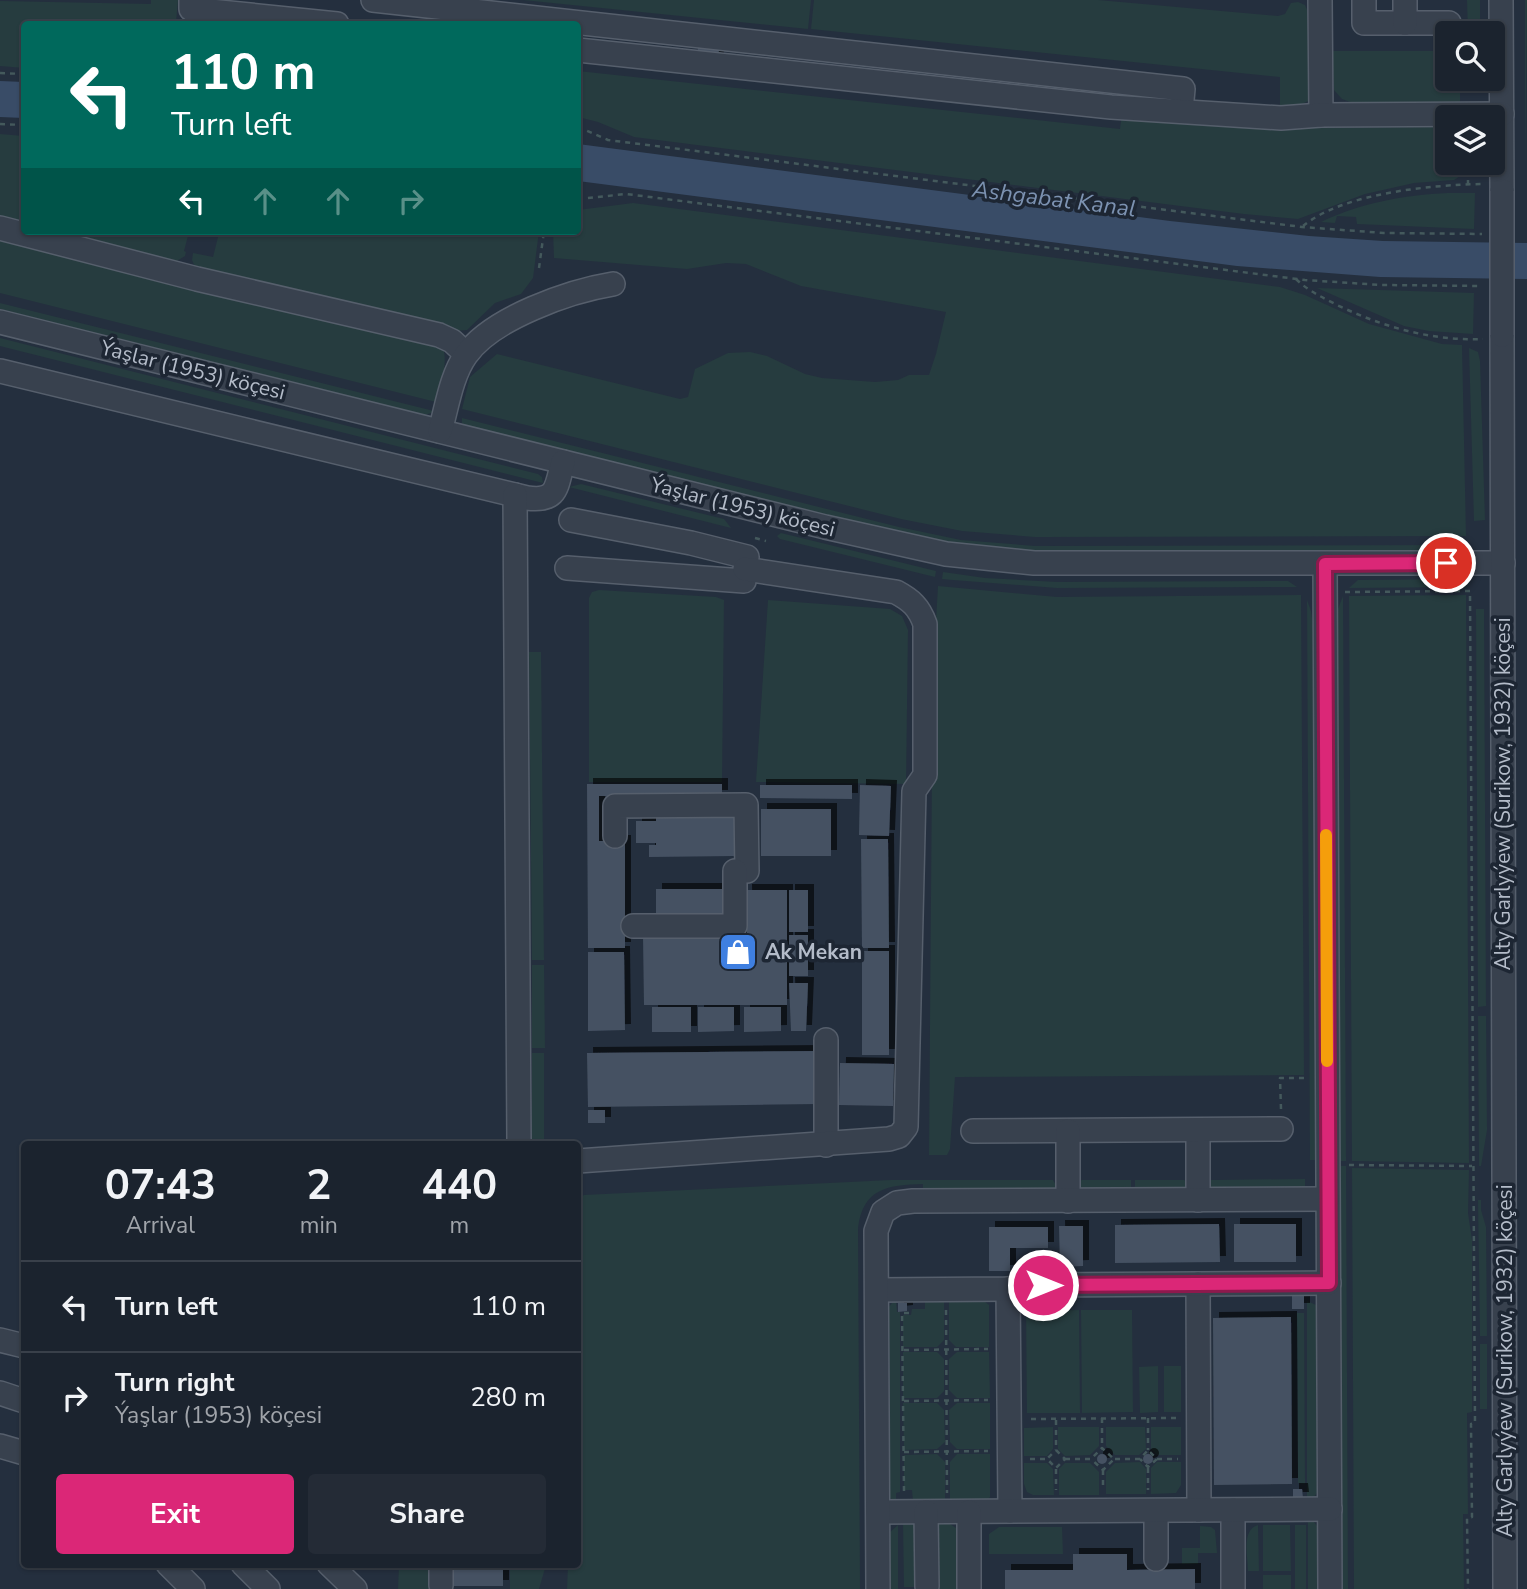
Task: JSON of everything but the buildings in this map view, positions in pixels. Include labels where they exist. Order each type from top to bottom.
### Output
[{"type":"street","points":[[191,0],[191,9],[308,21]]},
{"type":"street","points":[[373,0],[564,21]]},
{"type":"street","points":[[1320,0],[1321,115]]},
{"type":"street","points":[[1364,0],[1364,23],[1435,23]]},
{"type":"street","points":[[1405,0],[1405,23]]},
{"type":"street","name":"Alty Garlyýew (Surikow, 1932) köçesi","points":[[1501,0],[1502,105]]},
{"type":"street","points":[[581,23],[1183,89],[1181,111]]},
{"type":"street","points":[[581,50],[1111,107],[1281,118],[1435,114]]},
{"type":"street","name":"Alty Garlyýew (Surikow, 1932) köçesi","points":[[1502,175],[1503,562],[1516,1298],[1505,1589]]},
{"type":"street","points":[[0,228],[21,233]]},
{"type":"street","points":[[27,235],[439,335],[452,341],[467,354]]},
{"type":"street","points":[[440,431],[458,368],[481,338],[519,315],[548,302],[593,287],[613,284]]},
{"type":"street","name":"Ýaşlar (1953) köçesi","points":[[0,322],[887,542],[946,554],[1059,564],[1503,562]]},
{"type":"street","points":[[0,371],[515,495],[547,499],[555,489],[562,461]]},
{"type":"street","points":[[515,495],[519,1141]]},
{"type":"street","points":[[571,520],[691,543],[746,569]]},
{"type":"street","points":[[1325,564],[1331,1589]]},
{"type":"street","points":[[567,568],[746,569],[896,592],[911,600],[920,610],[925,624],[925,775],[914,791],[906,1127],[899,1136],[889,1139],[581,1161]]},
{"type":"street","points":[[615,836],[615,806],[746,806],[735,926],[634,926]]},
{"type":"street","points":[[826,1040],[826,1145]]},
{"type":"street","points":[[973,1131],[1281,1129]]},
{"type":"street","points":[[1198,1130],[1198,1200]]},
{"type":"street","points":[[1068,1131],[1068,1200]]},
{"type":"street","points":[[878,1589],[876,1231],[883,1212],[889,1206],[913,1201],[1327,1199]]},
{"type":"street","points":[[877,1290],[1008,1289],[1043,1285],[1329,1283]]},
{"type":"street","points":[[1198,1284],[1199,1510]]},
{"type":"street","points":[[1008,1289],[1010,1511]]},
{"type":"street","points":[[0,1340],[21,1345]]},
{"type":"street","points":[[0,1393],[21,1400]]},
{"type":"street","points":[[0,1446],[21,1452]]},
{"type":"street","points":[[878,1512],[1010,1511],[1152,1502],[1199,1510],[1330,1509]]},
{"type":"street","points":[[1152,1502],[1156,1559]]},
{"type":"street","points":[[1233,1510],[1233,1589]]},
{"type":"street","points":[[969,1511],[969,1589]]},
{"type":"street","points":[[926,1512],[927,1586]]},
{"type":"street","points":[[1491,1589],[1505,1559]]},
{"type":"street","points":[[1505,1559],[1520,1589]]},
{"type":"street","points":[[172,1568],[193,1589]]},
{"type":"street","points":[[247,1568],[268,1589]]},
{"type":"street","points":[[333,1568],[355,1589]]},
{"type":"path","points":[[0,73],[21,74]]},
{"type":"path","points":[[0,124],[21,125]]},
{"type":"path","points":[[581,128],[608,140],[1302,227],[1384,233],[1488,234]]},
{"type":"path","points":[[1302,227],[1330,211],[1372,197],[1409,189],[1470,184],[1468,175]]},
{"type":"path","points":[[581,199],[626,194],[1296,279],[1381,285],[1487,286]]},
{"type":"path","points":[[539,268],[543,235]]},
{"type":"path","points":[[1296,279],[1314,293],[1343,307],[1374,321],[1404,330],[1447,339],[1502,337]]},
{"type":"path","points":[[1346,592],[1470,591],[1475,1423],[1471,1423],[1472,1517],[1467,1518],[1468,1589]]},
{"type":"path","points":[[1281,1129],[1280,1078],[1306,1078]]},
{"type":"path","points":[[1349,1165],[1473,1167]]},
{"type":"path","points":[[909,1301],[909,1313],[902,1313],[903,1492],[909,1492]]},
{"type":"path","points":[[946,1302],[947,1502]]},
{"type":"path","points":[[902,1350],[989,1349]]},
{"type":"path","points":[[902,1401],[990,1400]]},
{"type":"path","points":[[1091,1459],[1102,1447],[1102,1418]]},
{"type":"path","points":[[1140,1459],[1148,1450],[1148,1418]]},
{"type":"path","points":[[1009,1419],[1199,1418]]},
{"type":"path","points":[[1024,1459],[1047,1459],[1056,1450],[1056,1419]]},
{"type":"path","points":[[1102,1447],[1114,1459]]},
{"type":"path","points":[[1056,1450],[1065,1459],[1091,1459],[1102,1470],[1103,1494]]},
{"type":"path","points":[[1148,1450],[1157,1459]]},
{"type":"path","points":[[902,1452],[990,1451]]},
{"type":"path","points":[[1047,1459],[1056,1468],[1056,1496]]},
{"type":"path","points":[[1056,1468],[1065,1459]]},
{"type":"path","points":[[1102,1470],[1114,1459],[1140,1459],[1148,1467],[1152,1502]]},
{"type":"path","points":[[1148,1467],[1157,1459],[1181,1459]]},
{"type":"green space","points":[[151,0],[178,0],[176,21],[21,21],[21,68],[0,66],[0,1],[151,4]]},
{"type":"green space","points":[[523,0],[811,0],[808,29]]},
{"type":"green space","points":[[814,0],[1098,0],[1278,16],[1285,14],[1291,3],[1298,2],[1305,5],[1309,14],[1308,101],[1300,105],[1280,105],[1280,77],[811,29]]},
{"type":"green space","points":[[1467,0],[1480,0],[1480,21],[1468,21]]},
{"type":"green space","points":[[1525,0],[1527,0],[1525,174]]},
{"type":"green space","points":[[1332,51],[1435,51],[1435,91],[1460,91],[1460,103],[1353,103],[1342,99],[1334,90]]},
{"type":"green space","points":[[581,71],[1120,129],[1122,114],[1279,128],[1435,127],[1435,175],[1462,175],[1454,180],[1414,183],[1365,194],[1298,219],[634,137],[581,118]]},
{"type":"green space","points":[[0,134],[21,136],[21,227],[0,222]]},
{"type":"green space","points":[[1448,193],[1475,193],[1474,229],[1357,224],[1356,217],[1337,216],[1335,223],[1321,222],[1336,215],[1383,201]]},
{"type":"green space","points":[[633,203],[1280,287],[1305,295],[1369,324],[1442,344],[1462,345],[1466,536],[1035,537],[962,531],[901,519],[462,409],[470,377],[497,354],[680,399],[688,397],[695,369],[728,353],[750,352],[767,356],[805,374],[822,378],[875,382],[898,380],[909,375],[929,375],[946,312],[801,286],[746,264],[726,263],[687,269],[554,258],[553,235],[581,235],[581,210]]},
{"type":"green space","points":[[0,234],[442,344],[444,366],[436,402],[0,293]]},
{"type":"green space","points":[[56,235],[188,235],[185,256],[175,262]]},
{"type":"green space","points":[[206,235],[538,235],[533,278],[521,294],[495,303],[467,330],[454,331],[195,267],[193,253],[213,257],[218,237]]},
{"type":"green space","points":[[1317,288],[1474,293],[1473,334],[1404,326]]},
{"type":"green space","points":[[0,303],[434,412],[425,415],[0,309]]},
{"type":"green space","points":[[0,338],[538,474],[543,483],[0,346]]},
{"type":"green space","points":[[1469,348],[1478,352],[1480,361],[1485,520],[1474,521]]},
{"type":"green space","points":[[462,418],[961,540],[1035,546],[1466,545],[1466,551],[1034,553],[960,547],[898,534],[466,426],[462,423]]},
{"type":"green space","points":[[581,484],[724,519],[731,528],[569,487]]},
{"type":"green space","points":[[781,533],[936,571],[935,577],[780,539],[777,536]]},
{"type":"green space","points":[[943,572],[985,578],[1057,582],[1288,581],[1297,587],[1057,588],[942,579]]},
{"type":"green space","points":[[1466,579],[1466,587],[1349,588],[1358,580]]},
{"type":"green space","points":[[938,586],[1057,597],[1301,595],[1304,1075],[955,1077],[950,1149],[947,1155],[929,1155],[933,639]]},
{"type":"green space","points":[[599,590],[716,597],[724,600],[722,782],[589,782],[589,598],[592,592]]},
{"type":"green space","points":[[1466,595],[1469,1163],[1352,1161],[1349,596]]},
{"type":"green space","points":[[1343,596],[1346,1161],[1339,1161],[1336,614]]},
{"type":"green space","points":[[768,600],[890,609],[902,616],[908,630],[906,784],[756,782]]},
{"type":"green space","points":[[1307,600],[1314,631],[1317,1160],[1310,1160]]},
{"type":"green space","points":[[1476,609],[1484,609],[1486,1006],[1478,1007]]},
{"type":"green space","points":[[529,652],[541,652],[544,960],[532,960]]},
{"type":"green space","points":[[532,965],[544,965],[545,1048],[532,1048]]},
{"type":"green space","points":[[1478,1016],[1486,1016],[1487,1130],[1481,1166],[1479,1166]]},
{"type":"green space","points":[[532,1053],[544,1053],[544,1141],[532,1141]]},
{"type":"green space","points":[[1339,1166],[1346,1166],[1348,1589],[1342,1589]]},
{"type":"green space","points":[[1352,1168],[1469,1170],[1468,1213],[1472,1240],[1472,1412],[1467,1413],[1468,1514],[1463,1514],[1464,1589],[1354,1589]]},
{"type":"green space","points":[[1305,1179],[1305,1189],[1209,1186],[1210,1180]]},
{"type":"green space","points":[[891,1180],[1053,1180],[1056,1189],[923,1191],[923,1184],[899,1186],[879,1191],[865,1204],[858,1228],[860,1589],[567,1589],[568,1568],[581,1568],[581,1197]]},
{"type":"green space","points":[[1131,1180],[1131,1190],[1079,1189],[1079,1181]]},
{"type":"green space","points":[[1135,1180],[1184,1180],[1188,1183],[1187,1189],[1135,1190]]},
{"type":"green space","points":[[1478,1200],[1481,1200],[1486,1227],[1487,1336],[1480,1336]]},
{"type":"green space","points":[[896,1301],[897,1312],[900,1312],[900,1492],[896,1493],[896,1501],[888,1497],[888,1308]]},
{"type":"green space","points":[[984,1301],[989,1305],[989,1347],[956,1347],[949,1340],[949,1302]]},
{"type":"green space","points":[[1307,1301],[1316,1305],[1317,1493],[1313,1498],[1307,1499]]},
{"type":"green space","points":[[925,1302],[944,1302],[944,1340],[937,1347],[903,1347],[903,1315],[911,1315],[912,1309],[925,1309]]},
{"type":"green space","points":[[1079,1310],[1080,1413],[1027,1413],[1026,1311]]},
{"type":"green space","points":[[1081,1310],[1132,1310],[1133,1412],[1082,1413]]},
{"type":"green space","points":[[1297,1313],[1304,1313],[1305,1484],[1298,1483]]},
{"type":"green space","points":[[1480,1344],[1487,1344],[1487,1409],[1480,1409]]},
{"type":"green space","points":[[903,1352],[937,1352],[944,1359],[944,1391],[937,1398],[903,1398]]},
{"type":"green space","points":[[957,1352],[989,1352],[990,1398],[957,1398],[949,1390],[949,1359]]},
{"type":"green space","points":[[1158,1366],[1158,1412],[1140,1413],[1139,1367]]},
{"type":"green space","points":[[1164,1366],[1181,1366],[1181,1412],[1164,1412]]},
{"type":"green space","points":[[903,1403],[937,1403],[944,1410],[945,1442],[937,1449],[904,1450]]},
{"type":"green space","points":[[957,1403],[990,1403],[990,1449],[957,1449],[950,1442],[949,1410]]},
{"type":"green space","points":[[1053,1427],[1053,1449],[1047,1456],[1024,1456],[1024,1428]]},
{"type":"green space","points":[[1058,1427],[1099,1427],[1099,1446],[1090,1455],[1065,1456],[1058,1449]]},
{"type":"green space","points":[[1106,1427],[1145,1427],[1146,1449],[1139,1455],[1115,1455],[1106,1446]]},
{"type":"green space","points":[[1151,1427],[1181,1427],[1181,1455],[1157,1455],[1151,1449]]},
{"type":"green space","points":[[937,1454],[945,1462],[945,1501],[913,1501],[912,1490],[904,1490],[904,1455]]},
{"type":"green space","points":[[957,1454],[990,1454],[990,1497],[987,1500],[950,1501],[950,1462]]},
{"type":"green space","points":[[1140,1462],[1146,1469],[1146,1494],[1106,1494],[1106,1472],[1115,1463]]},
{"type":"green space","points":[[1157,1462],[1181,1462],[1181,1485],[1176,1493],[1151,1494],[1151,1468]]},
{"type":"green space","points":[[1024,1463],[1047,1463],[1053,1469],[1054,1495],[1033,1495],[1027,1492],[1024,1484]]},
{"type":"green space","points":[[1065,1463],[1090,1463],[1099,1472],[1099,1495],[1059,1495],[1059,1469]]},
{"type":"green space","points":[[1308,1521],[1317,1526],[1318,1589],[1308,1589]]},
{"type":"green space","points":[[903,1524],[916,1524],[917,1587],[904,1587]]},
{"type":"green space","points":[[937,1524],[950,1524],[959,1530],[962,1589],[937,1589]]},
{"type":"green space","points":[[898,1525],[898,1589],[888,1589],[888,1534]]},
{"type":"green space","points":[[1258,1525],[1259,1571],[1248,1571],[1247,1538],[1249,1532]]},
{"type":"green space","points":[[1263,1525],[1290,1525],[1291,1571],[1263,1571]]},
{"type":"green space","points":[[1295,1525],[1306,1525],[1306,1589],[1295,1589]]},
{"type":"green space","points":[[1200,1526],[1215,1530],[1217,1553],[1198,1553],[1198,1564],[1182,1564],[1182,1548],[1200,1548]]},
{"type":"green space","points":[[999,1527],[1062,1527],[1063,1554],[989,1554],[989,1534]]},
{"type":"green space","points":[[399,1568],[431,1568],[432,1589],[398,1589]]},
{"type":"green space","points":[[510,1568],[545,1568],[539,1589],[510,1589]]},
{"type":"green space","points":[[1263,1575],[1291,1575],[1291,1589],[1263,1589]]},
{"type":"water","points":[[0,81],[21,82],[21,118],[0,117]]},
{"type":"water","points":[[581,144],[1170,221],[1309,236],[1383,241],[1527,243],[1527,279],[1380,277],[1237,266],[581,181]]},
{"type":"slow traffic","points":[[1326,835],[1327,1061]]},
{"type":"place","name":"Ak Mekan","points":[[738,952]]},
{"type":"route","points":[[1043,1285],[1329,1283],[1325,564],[1446,563]]},
{"type":"water label","name":"Ashgabat Kanal","points":[[1054,199]]}]
